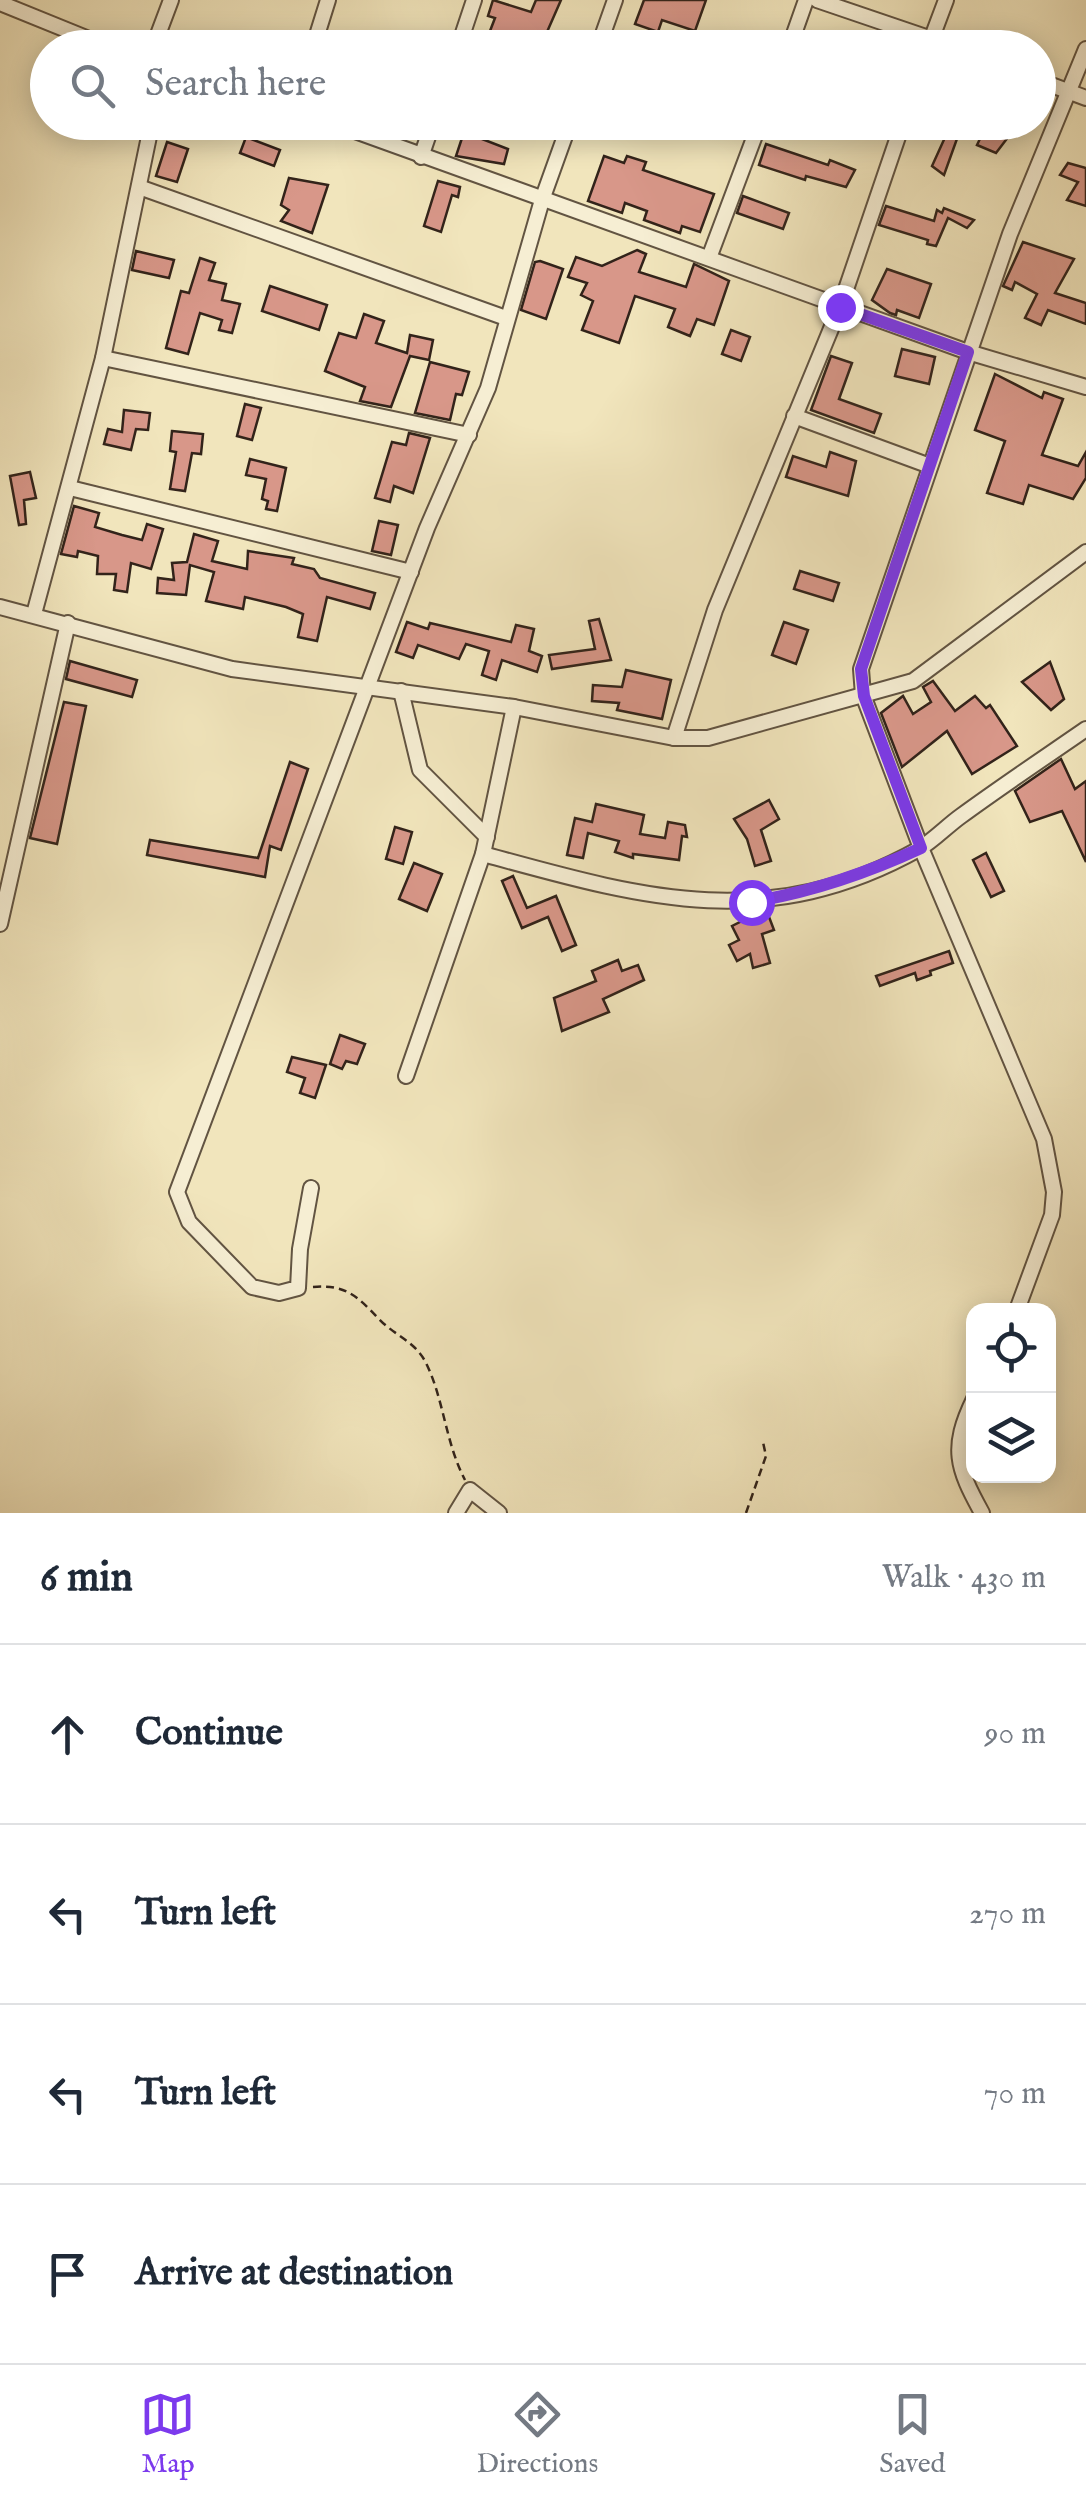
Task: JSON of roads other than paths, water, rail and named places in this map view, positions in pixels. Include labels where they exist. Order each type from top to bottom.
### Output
[{"type":"street","points":[[160,30],[171,0]]},
{"type":"street","points":[[319,30],[328,0]]},
{"type":"street","points":[[464,30],[474,0]]},
{"type":"street","points":[[604,30],[615,0]]},
{"type":"street","points":[[795,30],[806,0]]},
{"type":"street","points":[[817,0],[898,30]]},
{"type":"street","points":[[935,30],[946,0]]},
{"type":"street","points":[[1,2],[68,30]]},
{"type":"street","points":[[1056,125],[1086,48]]},
{"type":"street","points":[[1056,87],[1086,98]]},
{"type":"street","points":[[34,614],[103,358],[148,140]]},
{"type":"street","points":[[379,140],[968,352],[1086,388]]},
{"type":"street","points":[[422,156],[427,140]]},
{"type":"street","points":[[311,1188],[300,1248],[298,1288],[278,1293],[252,1287],[189,1222],[178,1192],[411,572],[488,388],[506,318],[564,140]]},
{"type":"street","points":[[709,258],[753,140]]},
{"type":"street","points":[[674,738],[714,610],[840,307],[897,140]]},
{"type":"street","points":[[1019,1303],[1052,1214],[1054,1192],[1048,1156],[921,848],[864,696],[861,669],[1010,234],[1050,140]]},
{"type":"street","points":[[139,187],[506,318]]},
{"type":"street","points":[[103,358],[469,435]]},
{"type":"street","points":[[794,416],[930,466]]},
{"type":"street","points":[[70,488],[411,572]]},
{"type":"street","points":[[0,606],[232,668],[514,706],[674,738],[708,738],[758,728],[899,687],[927,673],[1086,552]]},
{"type":"street","points":[[0,924],[68,623]]},
{"type":"street","points":[[401,690],[420,770],[486,837]]},
{"type":"street","points":[[406,1076],[483,854],[514,706]]},
{"type":"street","points":[[483,854],[584,882],[682,902],[716,903],[806,893],[866,874],[921,848],[1086,728]]},
{"type":"street","points":[[966,1422],[957,1448],[958,1467],[966,1482]]},
{"type":"street","points":[[966,1483],[982,1513]]},
{"type":"street","points":[[456,1513],[470,1490],[498,1513]]}]
